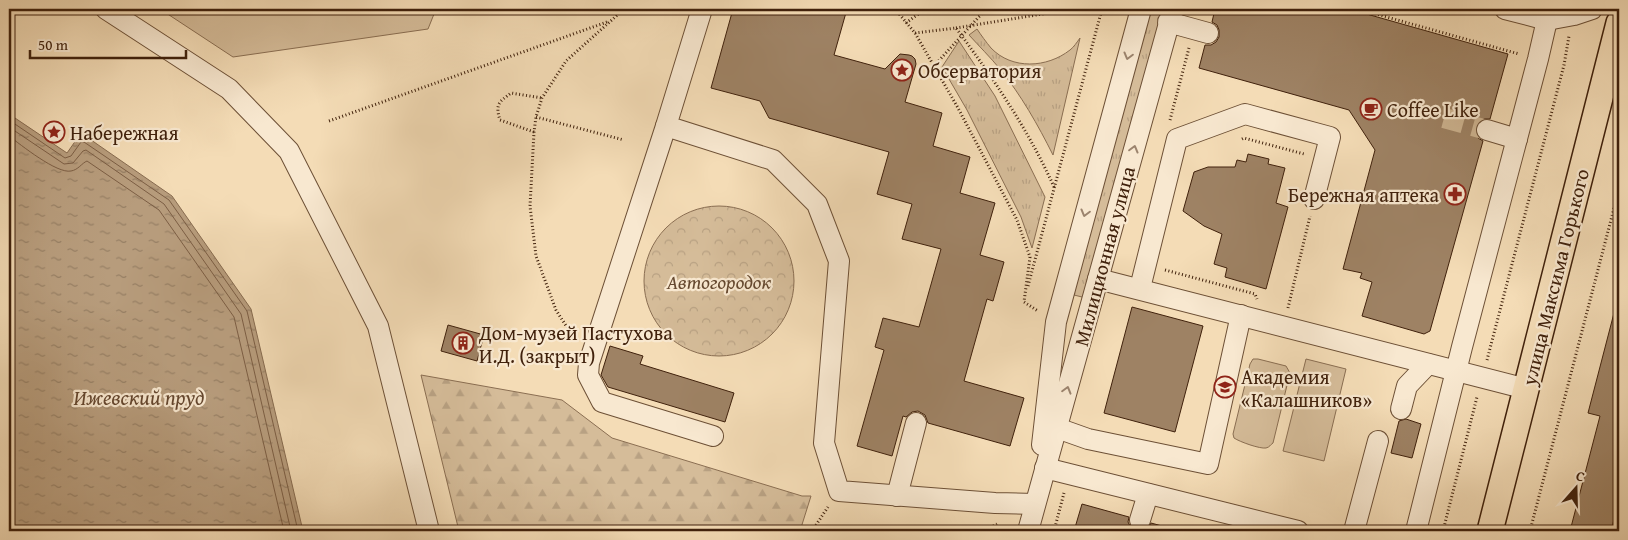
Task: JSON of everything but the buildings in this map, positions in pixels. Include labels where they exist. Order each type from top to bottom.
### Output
[{"type":"main road","name":"улица Максима Горького","points":[[1490,531],[1617,37]]},
{"type":"street","points":[[106,9],[229,88],[289,151],[378,326],[429,531]]},
{"type":"street","points":[[702,9],[589,363],[588,375],[602,402],[713,436]]},
{"type":"street","name":"Милиционная улица","points":[[1035,504],[1056,322],[1141,9]]},
{"type":"street","points":[[1505,9],[1547,20],[1583,12]]},
{"type":"street","points":[[1171,16],[1208,33]]},
{"type":"street","name":"Милиционная улица","points":[[1028,531],[1171,16]]},
{"type":"street","points":[[1416,531],[1547,20]]},
{"type":"street","points":[[1140,288],[1177,139],[1245,114],[1330,137],[1314,199]]},
{"type":"street","points":[[666,126],[773,160],[817,204],[839,261],[824,443],[839,491],[1035,504]]},
{"type":"street","points":[[1486,130],[1517,139]]},
{"type":"street","points":[[1098,279],[1140,288],[1527,389]]},
{"type":"street","points":[[1057,428],[1088,438],[1208,464],[1241,315]]},
{"type":"street","points":[[1401,409],[1407,386],[1428,364]]},
{"type":"street","points":[[897,496],[916,423]]},
{"type":"street","points":[[1354,531],[1378,441]]},
{"type":"street","points":[[1045,468],[1298,531]]},
{"type":"street","points":[[1140,520],[1148,494]]},
{"type":"path","points":[[589,363],[556,310],[536,256],[530,206],[534,132],[542,98],[566,61],[624,9]]},
{"type":"path","points":[[895,9],[915,32],[958,108],[1017,220],[1030,257],[1024,302]]},
{"type":"path","points":[[906,23],[925,9]]},
{"type":"path","points":[[934,66],[986,9]]},
{"type":"path","points":[[915,32],[970,26],[1073,9]]},
{"type":"path","points":[[1024,302],[1102,9]]},
{"type":"path","points":[[1358,9],[1564,65]]},
{"type":"path","points":[[1442,531],[1564,65],[1583,12]]},
{"type":"path","points":[[329,121],[610,21]]},
{"type":"path","points":[[956,28],[1002,92],[1039,154],[1054,187]]},
{"type":"path","points":[[1168,128],[1179,88]]},
{"type":"path","points":[[534,132],[500,120],[497,111],[500,101],[511,94],[542,98]]},
{"type":"path","points":[[536,117],[624,140]]},
{"type":"path","points":[[1236,141],[1244,138],[1304,154]]},
{"type":"path","points":[[1530,531],[1619,189]]},
{"type":"path","points":[[1293,313],[1287,311],[1288,305],[1314,199]]},
{"type":"path","points":[[1165,270],[1255,294],[1259,304]]},
{"type":"path","points":[[1024,302],[1056,322]]},
{"type":"path","points":[[1054,531],[1069,474]]},
{"type":"path","points":[[812,531],[839,491]]},
{"type":"green space","points":[[160,9],[436,9],[428,29],[233,57]]},
{"type":"green space","points":[[1147,9],[1165,9],[1086,298],[1070,294]]},
{"type":"green space","points":[[977,29],[991,48],[999,55],[1019,63],[1030,64],[1040,63],[1061,56],[1071,49],[1080,38],[1053,155],[1015,89],[1000,69],[969,35]]},
{"type":"green space","points":[[959,41],[995,96],[1045,197],[1032,248],[1021,217],[967,110],[942,67]]},
{"type":"green space","name":"Автогородок","points":[[719,206],[734,207],[748,212],[772,228],[788,252],[793,266],[793,296],[788,310],[772,334],[748,350],[734,355],[719,356],[704,355],[690,350],[666,334],[650,310],[645,296],[644,281],[645,266],[650,252],[666,228],[690,212],[704,207]]},
{"type":"green space","points":[[1253,359],[1286,366],[1290,373],[1273,443],[1266,448],[1241,441],[1234,438],[1233,434],[1250,364]]},
{"type":"green space","points":[[1306,359],[1346,369],[1324,461],[1283,451]]},
{"type":"green space","points":[[421,375],[562,400],[612,438],[802,496],[811,496],[800,531],[459,531]]},
{"type":"water","name":"Ижевский пруд","points":[[9,115],[67,153],[81,133],[172,196],[251,309],[303,531],[9,531]]},
{"type":"tunnel","points":[[1444,118],[1487,130]]},
{"type":"place","name":"Обсерватория","points":[[902,70]]},
{"type":"place","name":"Coffee Like","points":[[1371,109]]},
{"type":"place","name":"Набережная","points":[[54,132]]},
{"type":"place","name":"Бережная аптека","points":[[1455,194]]},
{"type":"place","name":"Дом-музей Пастухова И.Д. (закрыт)","points":[[463,343]]},
{"type":"place","name":"Академия «Калашников»","points":[[1225,387]]}]
